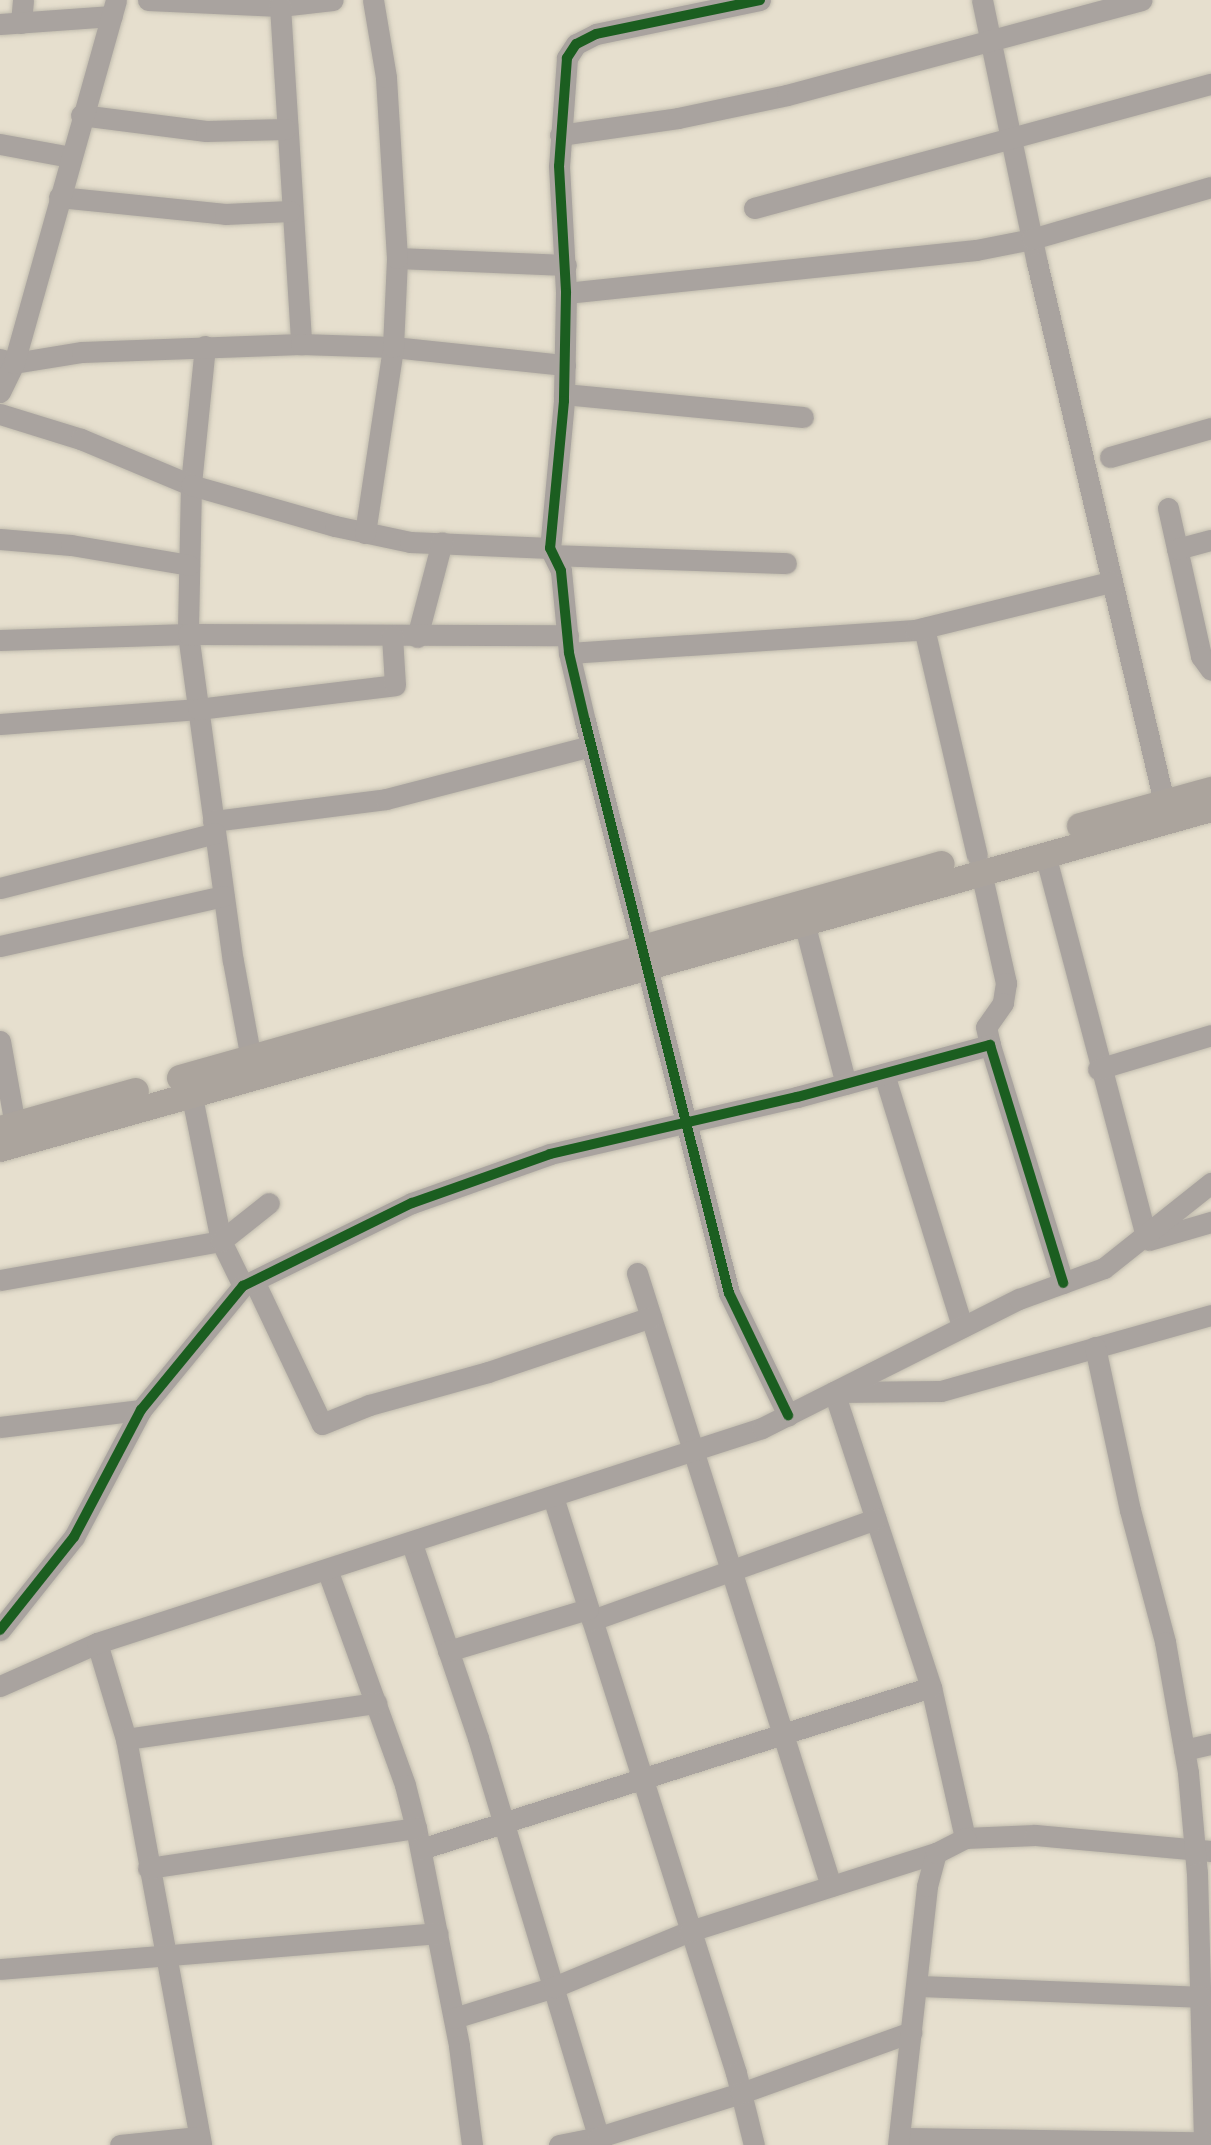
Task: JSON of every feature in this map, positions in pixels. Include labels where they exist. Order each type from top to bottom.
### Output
[{"type":"main road","points":[[0,1149],[189,1085],[251,1059],[642,957],[804,922],[1164,802],[1211,790]]},
{"type":"main road","points":[[8,1127],[189,1085],[979,863],[1045,854],[1211,809]]},
{"type":"street","points":[[10,23],[23,0]]},
{"type":"street","points":[[148,0],[280,6],[333,0]]},
{"type":"street","points":[[365,533],[393,347],[397,258],[386,77],[373,0]]},
{"type":"street","points":[[760,0],[596,34],[576,44],[567,58],[560,135],[566,265],[565,365],[552,552],[561,571],[569,644],[591,746],[683,1125],[729,1293],[788,1415]]},
{"type":"street","points":[[982,0],[1032,239],[1164,802]]},
{"type":"street","points":[[560,135],[667,120],[787,95],[1142,0]]},
{"type":"street","points":[[280,6],[290,211],[301,344]]},
{"type":"street","points":[[0,392],[7,361],[59,197],[114,8],[10,23]]},
{"type":"street","points":[[754,208],[1211,84]]},
{"type":"street","points":[[81,115],[206,131],[285,129]]},
{"type":"street","points":[[0,144],[70,157]]},
{"type":"street","points":[[566,293],[975,250],[1032,239],[1211,187]]},
{"type":"street","points":[[59,197],[225,214],[290,211]]},
{"type":"street","points":[[397,258],[566,265]]},
{"type":"street","points":[[7,361],[47,355],[205,346],[301,344],[393,347],[565,365]]},
{"type":"street","points":[[205,346],[191,485],[188,634],[223,896],[251,1059]]},
{"type":"street","points":[[564,394],[803,417]]},
{"type":"street","points":[[0,414],[81,439],[191,485],[365,533],[410,542],[786,563]]},
{"type":"street","points":[[1110,457],[1211,428]]},
{"type":"street","points":[[1168,508],[1201,656],[1211,670]]},
{"type":"street","points":[[0,539],[71,545],[189,565]]},
{"type":"street","points":[[1177,548],[1211,540]]},
{"type":"street","points":[[417,637],[442,542]]},
{"type":"street","points":[[0,640],[188,634],[392,636],[569,644],[924,628],[1111,582]]},
{"type":"street","points":[[924,628],[1006,983],[1003,1003],[986,1027],[1063,1283]]},
{"type":"street","points":[[0,724],[198,709],[396,685],[392,636]]},
{"type":"street","points":[[0,888],[214,827],[386,799],[591,746]]},
{"type":"street","points":[[1045,854],[1141,1240]]},
{"type":"street","points":[[0,946],[223,896]]},
{"type":"street","points":[[804,922],[846,1084]]},
{"type":"street","points":[[1098,1069],[1211,1035]]},
{"type":"street","points":[[0,1041],[8,1127]]},
{"type":"street","points":[[0,1630],[74,1537],[141,1410],[248,1284],[411,1203],[550,1154],[683,1125],[990,1045]]},
{"type":"street","points":[[884,1074],[962,1326]]},
{"type":"street","points":[[189,1085],[221,1241],[248,1284],[322,1424],[369,1405],[488,1372],[651,1317]]},
{"type":"street","points":[[0,1686],[97,1643],[328,1572],[693,1451],[788,1415],[962,1326],[1104,1268],[1211,1183]]},
{"type":"street","points":[[0,1280],[54,1274],[221,1241],[269,1203]]},
{"type":"street","points":[[1141,1240],[1211,1222]]},
{"type":"street","points":[[637,1273],[831,1886]]},
{"type":"street","points":[[834,1392],[941,1391],[1211,1315]]},
{"type":"street","points":[[936,1853],[927,1886],[899,2141],[1204,2144],[1201,1997],[1203,1850],[1165,1642],[1130,1510],[1095,1347]]},
{"type":"street","points":[[834,1392],[931,1687],[964,1839]]},
{"type":"street","points":[[0,1427],[141,1410]]},
{"type":"street","points":[[553,1497],[741,2092],[754,2145]]},
{"type":"street","points":[[448,1651],[590,1614],[731,1572],[876,1519]]},
{"type":"street","points":[[412,1544],[503,1821],[600,2141]]},
{"type":"street","points":[[328,1572],[376,1703],[416,1828],[454,2018],[472,2145]]},
{"type":"street","points":[[97,1643],[126,1739],[200,2141],[120,2145]]},
{"type":"street","points":[[421,1849],[931,1687]]},
{"type":"street","points":[[126,1739],[376,1703]]},
{"type":"street","points":[[1184,1750],[1211,1744]]},
{"type":"street","points":[[148,1868],[416,1828]]},
{"type":"street","points":[[454,2018],[554,1987],[690,1931],[936,1853],[964,1839],[1035,1835],[1203,1850]]},
{"type":"street","points":[[0,1969],[164,1952],[438,1933]]},
{"type":"street","points":[[917,1986],[1201,1997]]},
{"type":"street","points":[[559,2145],[600,2141],[911,2032]]},
{"type":"cycle path","points":[[760,0],[596,34],[576,44],[567,58],[559,166],[566,293],[564,401],[550,548],[561,571],[569,653],[585,721],[729,1293],[788,1415]]},
{"type":"cycle path","points":[[0,1630],[74,1537],[141,1410],[243,1286],[412,1203],[550,1154],[797,1097],[990,1045],[1063,1283]]}]
